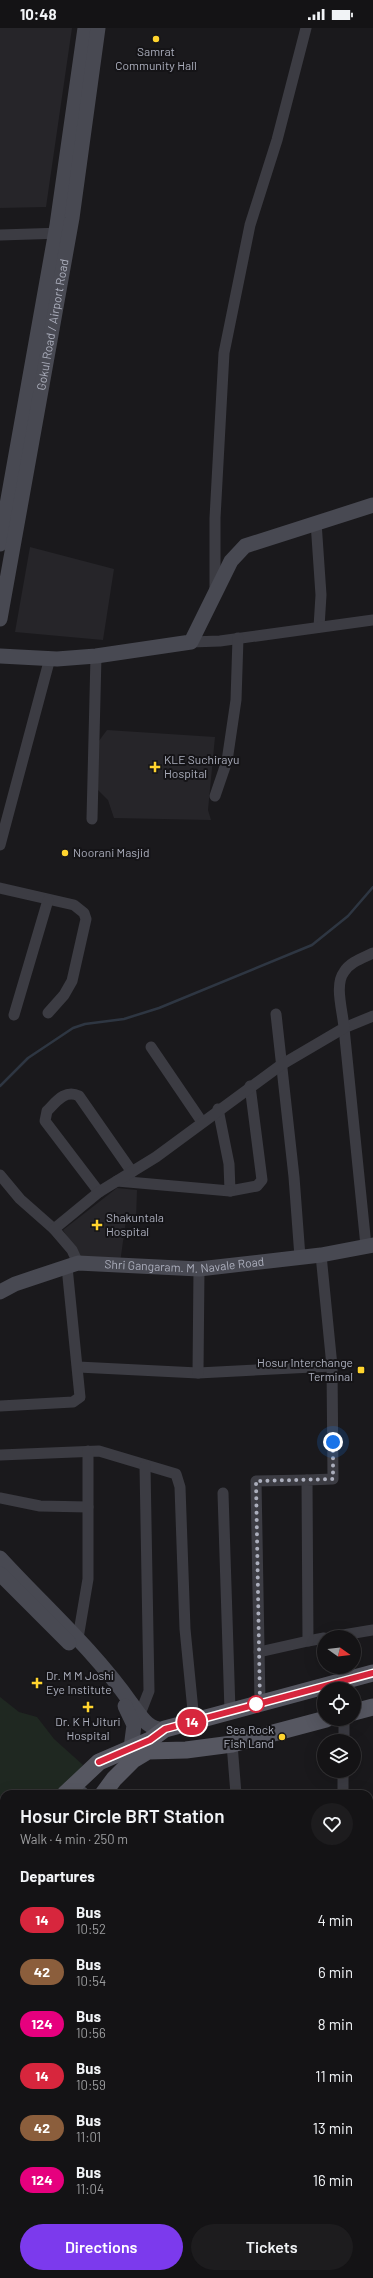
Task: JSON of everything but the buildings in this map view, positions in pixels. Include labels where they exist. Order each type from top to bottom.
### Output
[{"type":"main road","name":"Gokul Road / Airport Road","points":[[0,544],[62,233],[85,28]]},
{"type":"main road","name":"Gokul Road / Airport Road","points":[[0,620],[62,233],[98,28]]},
{"type":"main road","points":[[0,656],[50,658],[96,656],[191,642],[231,562],[245,546],[373,505]]},
{"type":"main road","name":"Shri Gangaram. M. Navale Road","points":[[0,1292],[15,1284],[73,1265],[199,1269],[321,1255],[370,1245]]},
{"type":"main road","points":[[0,1558],[78,1638],[133,1710],[134,1724],[143,1747]]},
{"type":"main road","points":[[0,1574],[115,1693],[154,1728],[165,1729],[373,1673]]},
{"type":"main road","points":[[361,1710],[373,1707]]},
{"type":"main road","points":[[75,1790],[99,1762],[143,1747],[186,1750],[232,1744],[317,1721]]},
{"type":"main road","points":[[106,1790],[143,1747],[165,1729]]},
{"type":"street","points":[[215,594],[215,518],[224,353],[250,225],[277,140],[306,28]]},
{"type":"street","points":[[0,235],[62,233]]},
{"type":"street","points":[[316,522],[321,595],[319,627]]},
{"type":"street","points":[[191,642],[238,638],[373,620]]},
{"type":"street","points":[[215,796],[227,761],[236,700],[238,638]]},
{"type":"street","points":[[92,819],[96,656]]},
{"type":"street","points":[[0,845],[50,658]]},
{"type":"street","points":[[0,888],[80,908],[86,919],[72,981],[64,995],[48,1013]]},
{"type":"street","points":[[14,1015],[48,900]]},
{"type":"street","points":[[370,1245],[340,986],[343,972],[350,965],[373,953]]},
{"type":"street","points":[[276,1014],[294,1177],[300,1257]]},
{"type":"street","points":[[54,1229],[99,1192],[156,1157],[218,1109],[281,1065],[344,1028],[373,1016]]},
{"type":"street","points":[[151,1047],[202,1122]]},
{"type":"street","points":[[117,1181],[230,1191],[257,1186],[262,1180],[250,1086]]},
{"type":"street","points":[[99,1192],[45,1121],[47,1111],[66,1094],[72,1092],[79,1096],[132,1172]]},
{"type":"street","points":[[218,1109],[229,1164],[230,1191]]},
{"type":"street","points":[[0,1175],[20,1199],[65,1240],[73,1265],[80,1392],[78,1400],[0,1406]]},
{"type":"street","points":[[260,1703],[256,1481],[333,1479],[332,1366],[321,1255]]},
{"type":"street","points":[[198,1373],[199,1269]]},
{"type":"street","points":[[78,1367],[198,1373],[332,1366]]},
{"type":"street","points":[[78,1638],[88,1579],[88,1451]]},
{"type":"street","points":[[0,1455],[88,1451],[108,1453],[146,1466],[176,1474],[179,1480],[185,1629],[194,1721]]},
{"type":"street","points":[[133,1710],[149,1691],[146,1466]]},
{"type":"street","points":[[307,1480],[308,1641]]},
{"type":"street","points":[[223,1493],[230,1711]]},
{"type":"street","points":[[0,1498],[40,1506],[88,1507]]},
{"type":"street","points":[[361,1632],[373,1630]]},
{"type":"street","points":[[259,1652],[317,1639]]},
{"type":"street","points":[[232,1744],[236,1790]]},
{"type":"street","points":[[343,1778],[343,1790]]},
{"type":"shaded area","points":[[0,28],[72,28],[46,207],[0,208]]},
{"type":"shaded area","points":[[30,547],[114,569],[103,640],[15,632]]},
{"type":"shaded area","name":"KLE Suchirayu Hospital","points":[[107,730],[215,737],[208,810],[211,820],[114,818],[108,800],[98,790],[96,745]]},
{"type":"shaded area","name":"Shakuntala Hospital","points":[[117,1188],[137,1190],[136,1220],[126,1220],[120,1263],[81,1257],[63,1230]]},
{"type":"shaded area","points":[[0,1697],[19,1712],[37,1717],[54,1739],[83,1765],[62,1790],[0,1790]]},
{"type":"waterway","points":[[0,1086],[28,1058],[73,1028],[85,1024],[124,1019],[159,1008],[312,945],[348,916],[373,887]]},
{"type":"bus line","name":"14","points":[[99,1762],[150,1740],[165,1729],[373,1673]]},
{"type":"place","name":"Samrat Community Hall","points":[[156,39]]},
{"type":"place","name":"KLE Suchirayu Hospital","points":[[155,767]]},
{"type":"place","name":"Noorani Masjid","points":[[65,853]]},
{"type":"place","name":"Shakuntala Hospital","points":[[97,1225]]},
{"type":"place","name":"Hosur Interchange Terminal","points":[[361,1370]]},
{"type":"place","name":"Dr. M M Joshi Eye Institute","points":[[37,1683]]},
{"type":"place","name":"Dr. K H Jituri Hospital","points":[[88,1707]]},
{"type":"place","name":"Sea Rock Fish Land","points":[[282,1737]]},
{"type":"route","points":[[256,1704],[260,1703],[256,1481],[333,1479],[333,1442]]}]
